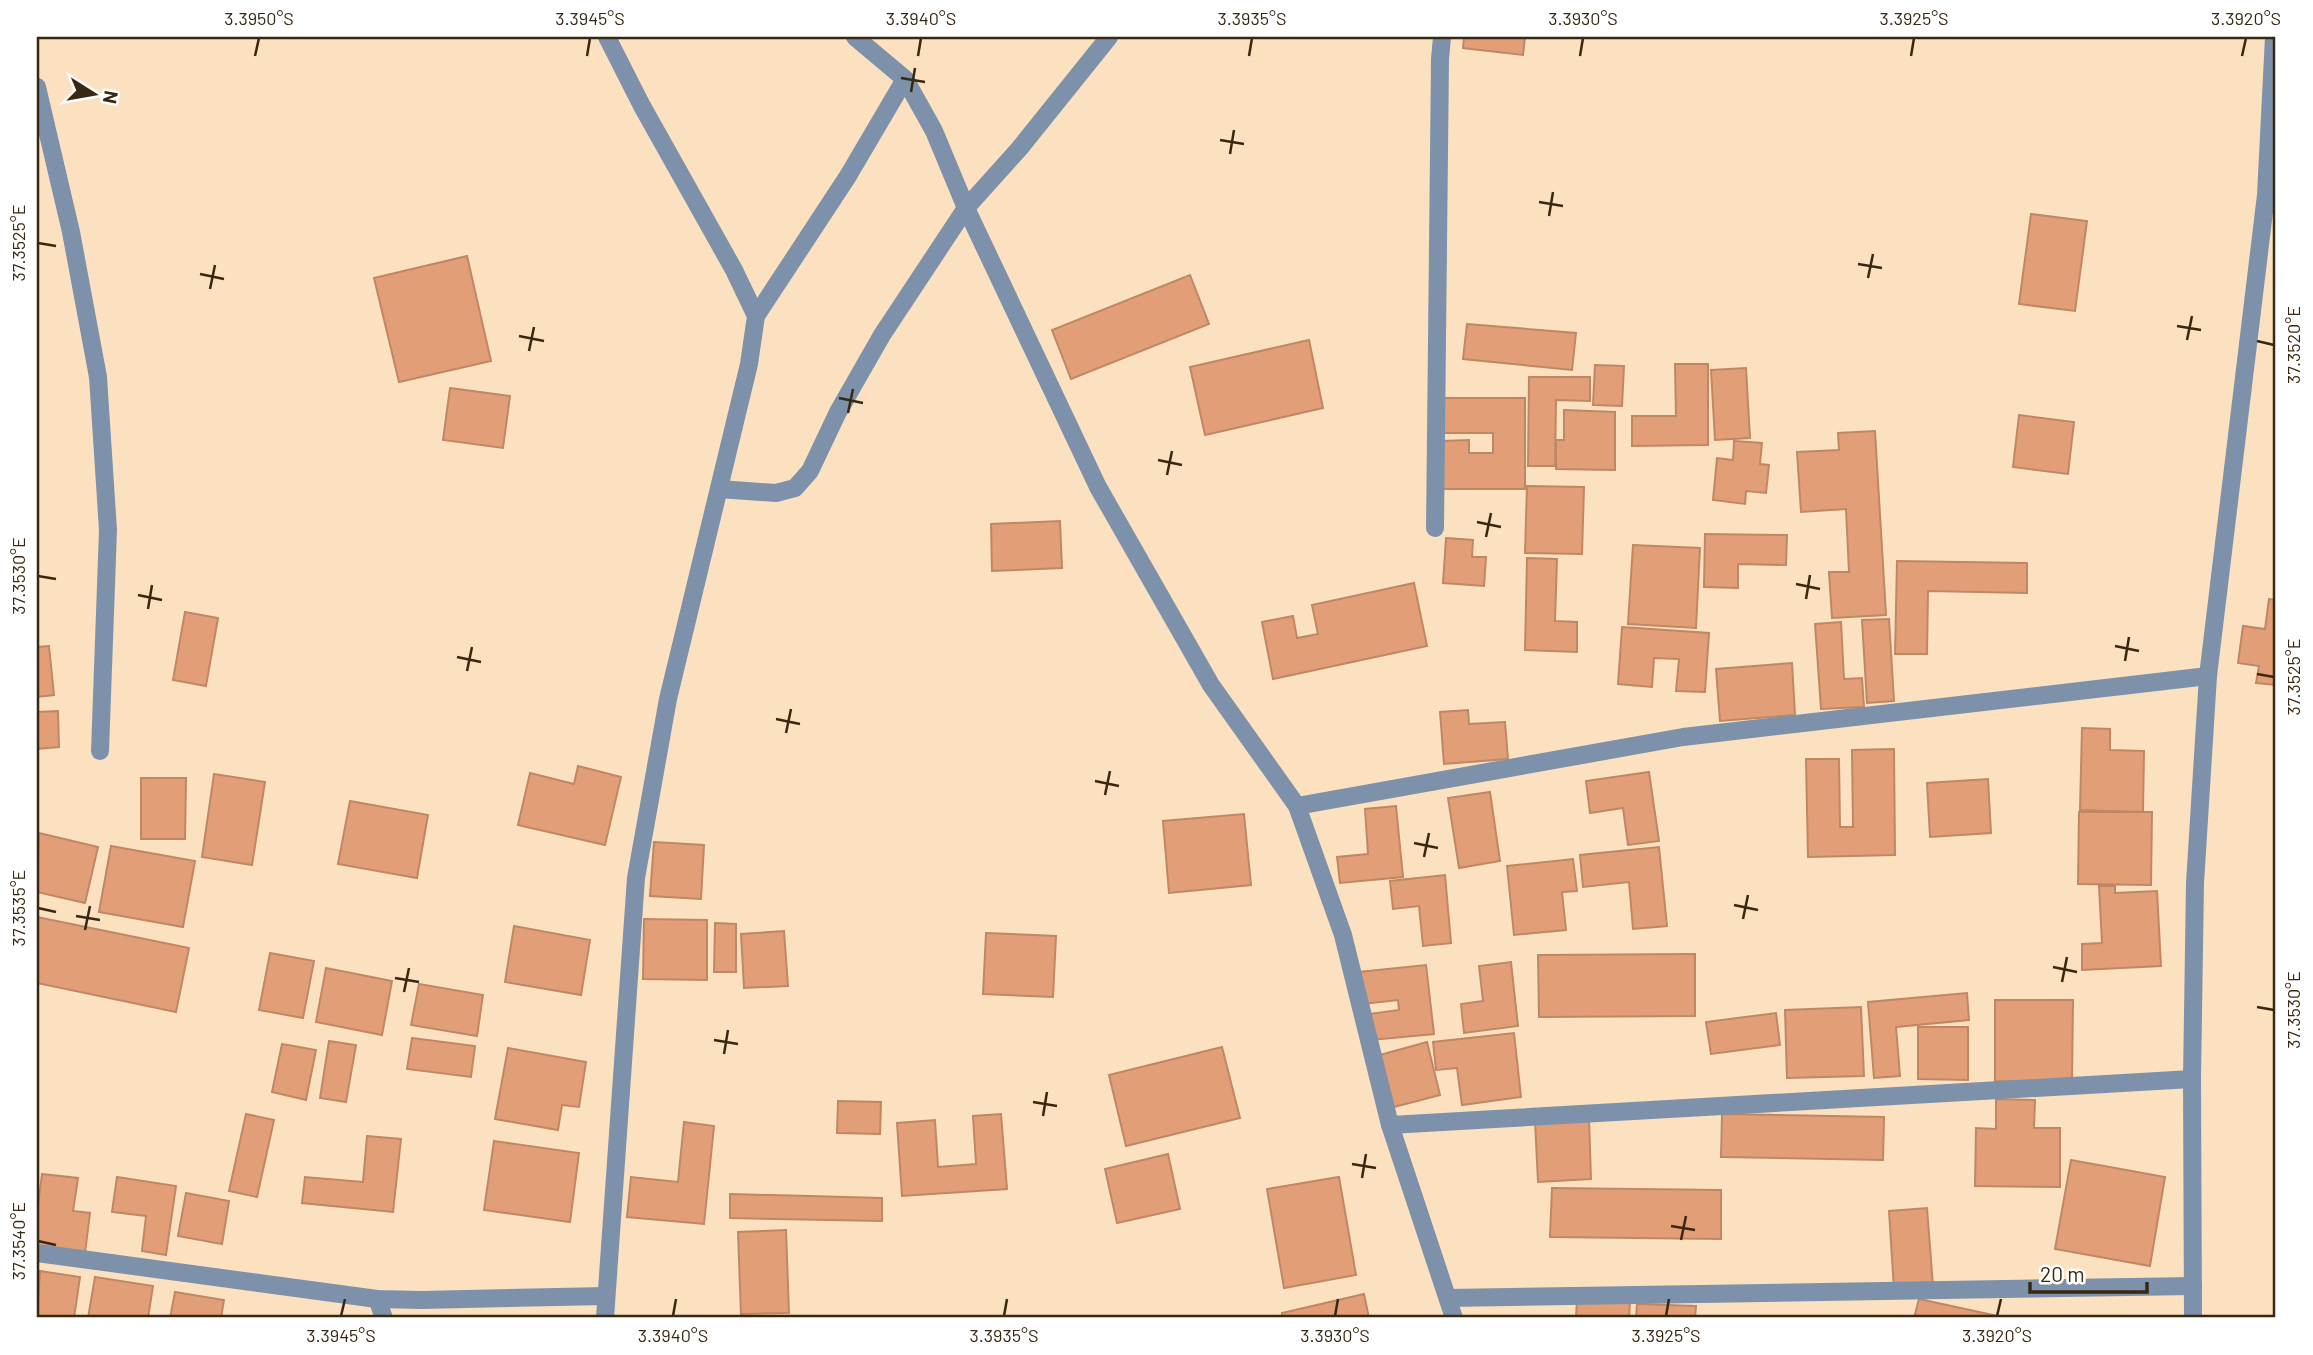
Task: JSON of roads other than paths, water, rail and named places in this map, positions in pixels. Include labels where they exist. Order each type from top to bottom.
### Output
[{"type":"street","points":[[607,37],[642,106],[734,270],[756,317]]},
{"type":"street","points":[[855,37],[905,79],[934,131],[966,208],[1097,487],[1211,685],[1297,806],[1343,935],[1390,1125],[1454,1318]]},
{"type":"street","points":[[719,489],[776,494],[795,488],[810,471],[838,412],[882,335],[966,208],[1019,149],[1109,37]]},
{"type":"street","points":[[1435,528],[1442,37]]},
{"type":"street","points":[[2193,1318],[2195,883],[2208,676],[2266,195],[2274,37]]},
{"type":"street","points":[[605,1318],[636,878],[668,699],[749,364],[756,317],[848,176],[905,79]]},
{"type":"street","points":[[37,87],[71,232],[97,377],[108,530],[100,751]]},
{"type":"street","points":[[1297,806],[1683,737],[2208,676]]},
{"type":"street","points":[[1390,1125],[2192,1079]]},
{"type":"street","points":[[37,1253],[377,1299],[606,1296]]},
{"type":"street","points":[[1449,1298],[2193,1286]]},
{"type":"street","points":[[377,1299],[384,1318]]}]
